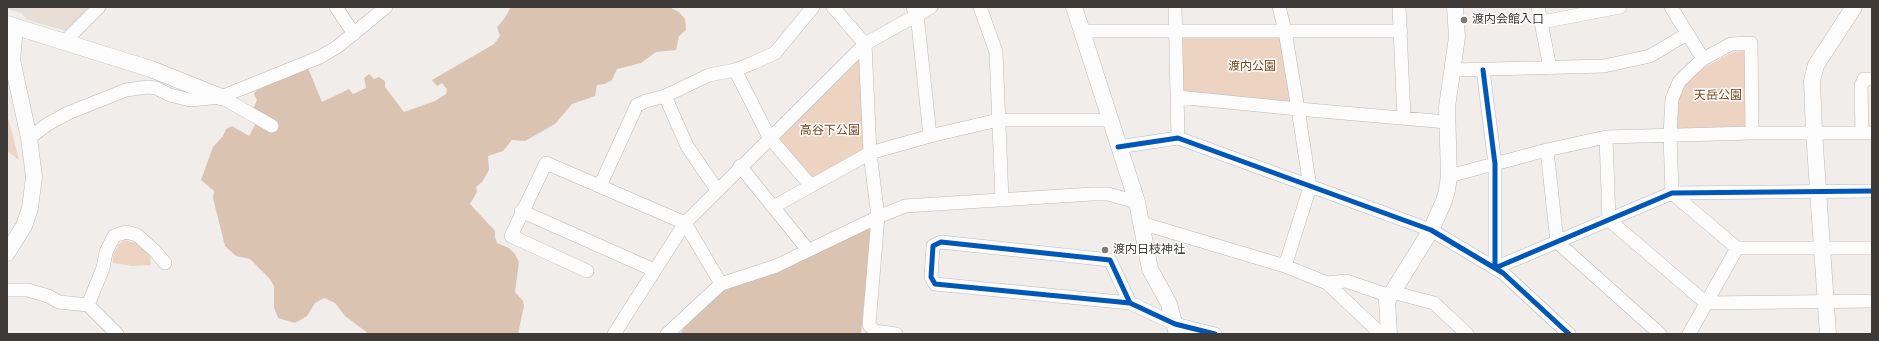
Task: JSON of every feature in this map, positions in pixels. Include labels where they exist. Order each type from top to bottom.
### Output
[{"type":"street","points":[[64,42],[99,7]]},
{"type":"street","points":[[336,7],[354,34]]},
{"type":"street","points":[[29,138],[48,124],[68,113],[126,90],[147,87],[156,88],[170,95],[190,100],[221,97],[320,57],[337,47],[386,7]]},
{"type":"street","points":[[600,186],[637,105],[665,96],[709,75],[735,70],[775,53],[812,7]]},
{"type":"street","points":[[833,7],[865,44],[870,153],[878,217],[868,325],[876,331],[896,334]]},
{"type":"street","points":[[614,334],[685,223],[740,166],[865,44],[915,11],[931,7]]},
{"type":"street","points":[[980,7],[996,52],[1002,200]]},
{"type":"street","points":[[1074,7],[1109,120],[1137,202],[1150,269],[1169,304],[1176,329]]},
{"type":"street","points":[[1175,7],[1178,138]]},
{"type":"street","points":[[1279,7],[1285,31],[1310,187],[1286,266]]},
{"type":"street","points":[[1399,7],[1404,118]]},
{"type":"street","points":[[1387,334],[1387,301],[1431,230],[1444,201],[1449,176],[1447,122],[1457,37],[1455,7]]},
{"type":"street","points":[[1538,7],[1550,68]]},
{"type":"street","points":[[1542,22],[1620,7]]},
{"type":"street","points":[[1672,7],[1703,59]]},
{"type":"street","points":[[1828,334],[1821,248],[1812,81],[1816,65],[1854,7]]},
{"type":"street","points":[[915,11],[930,136]]},
{"type":"street","points":[[7,253],[24,226],[34,192],[33,161],[12,60],[11,26],[151,69],[221,97],[272,126]]},
{"type":"street","points":[[1081,31],[1401,31]]},
{"type":"street","points":[[1454,70],[1604,66],[1650,56],[1687,34]]},
{"type":"street","points":[[1752,133],[1751,43],[1731,44],[1703,59],[1679,82],[1672,99],[1670,135],[1672,193],[1738,248],[1872,248]]},
{"type":"street","points":[[735,70],[770,137],[811,186]]},
{"type":"street","points":[[1483,70],[1494,164],[1495,268]]},
{"type":"street","points":[[1449,176],[1547,150],[1606,137],[1814,132],[1867,133],[1861,86],[1864,79],[1872,79]]},
{"type":"street","points":[[665,96],[686,146],[717,190]]},
{"type":"street","points":[[1177,97],[1447,122]]},
{"type":"street","points":[[773,207],[870,153],[930,136],[998,120],[1109,120]]},
{"type":"street","points":[[1606,137],[1610,220],[1706,303],[1872,301]]},
{"type":"street","points":[[1118,147],[1178,138],[1431,230],[1503,273],[1569,334]]},
{"type":"street","points":[[1547,150],[1557,242],[1660,334]]},
{"type":"street","points":[[587,271],[511,236],[546,163],[685,223],[721,284]]},
{"type":"street","points":[[740,166],[808,250]]},
{"type":"street","points":[[1495,268],[1672,193],[1872,191]]},
{"type":"street","points":[[667,334],[721,284],[776,266],[878,217],[905,206],[1108,194],[1137,202]]},
{"type":"street","points":[[522,211],[654,270]]},
{"type":"street","points":[[1141,223],[1286,266],[1327,283],[1387,334]]},
{"type":"street","points":[[88,305],[103,268],[106,252],[114,236],[126,232],[137,235],[155,251],[165,263]]},
{"type":"street","points":[[1130,303],[1110,260],[941,242],[933,246],[931,277],[935,284],[1130,303],[1176,329],[1215,334]]},
{"type":"street","points":[[1689,334],[1738,248]]},
{"type":"street","points":[[1327,283],[1346,281],[1391,294],[1434,303],[1467,334]]},
{"type":"street","points":[[7,290],[28,290],[48,296],[59,302],[88,305],[117,334]]},
{"type":"shaded area","points":[[7,7],[90,7],[66,31],[28,20],[21,13],[7,9]]},
{"type":"shaded area","points":[[511,7],[669,7],[679,12],[685,19],[686,30],[679,36],[676,50],[656,52],[641,63],[617,69],[612,80],[605,84],[597,85],[595,96],[572,104],[555,124],[525,141],[512,140],[503,151],[488,156],[489,170],[482,182],[476,187],[477,192],[470,204],[495,231],[497,243],[509,248],[515,254],[519,262],[515,292],[523,301],[524,306],[518,334],[369,334],[345,316],[335,303],[324,298],[315,303],[307,316],[295,323],[278,318],[274,307],[274,286],[269,278],[250,259],[236,256],[225,246],[213,198],[214,191],[201,180],[213,147],[223,136],[226,129],[232,126],[249,136],[255,125],[253,109],[257,100],[254,94],[257,90],[308,68],[322,102],[349,89],[353,94],[366,88],[364,78],[369,74],[374,79],[379,77],[385,81],[385,87],[404,112],[435,101],[446,94],[447,89],[442,83],[437,86],[432,80],[494,44],[500,36],[497,27]]},
{"type":"shaded area","points":[[868,227],[871,232],[861,334],[680,334],[693,315],[728,286]]},
{"type":"green space","name":"渡内公園","points":[[1180,34],[1281,36],[1292,103],[1182,92]]},
{"type":"green space","name":"天岳公園","points":[[1749,51],[1749,127],[1675,129],[1677,100],[1683,84],[1694,73],[1733,52]]},
{"type":"green space","name":"高谷下公園","points":[[861,56],[864,150],[812,180],[775,136]]},
{"type":"green space","points":[[7,115],[12,132],[19,160],[7,151]]},
{"type":"green space","points":[[125,240],[138,244],[150,256],[151,265],[132,266],[113,263],[113,255],[119,244]]},
{"type":"cycle path","points":[[1483,70],[1495,164],[1495,268],[1672,193],[1872,191]]},
{"type":"cycle path","points":[[1118,147],[1178,138],[1431,230],[1503,273],[1569,334]]},
{"type":"cycle path","points":[[1130,303],[1110,260],[941,242],[933,246],[931,277],[935,284],[1130,303],[1175,324],[1215,334]]},
{"type":"place","name":"渡内会館入口","points":[[1464,20]]},
{"type":"place","name":"渡内日枝神社","points":[[1105,250]]}]
